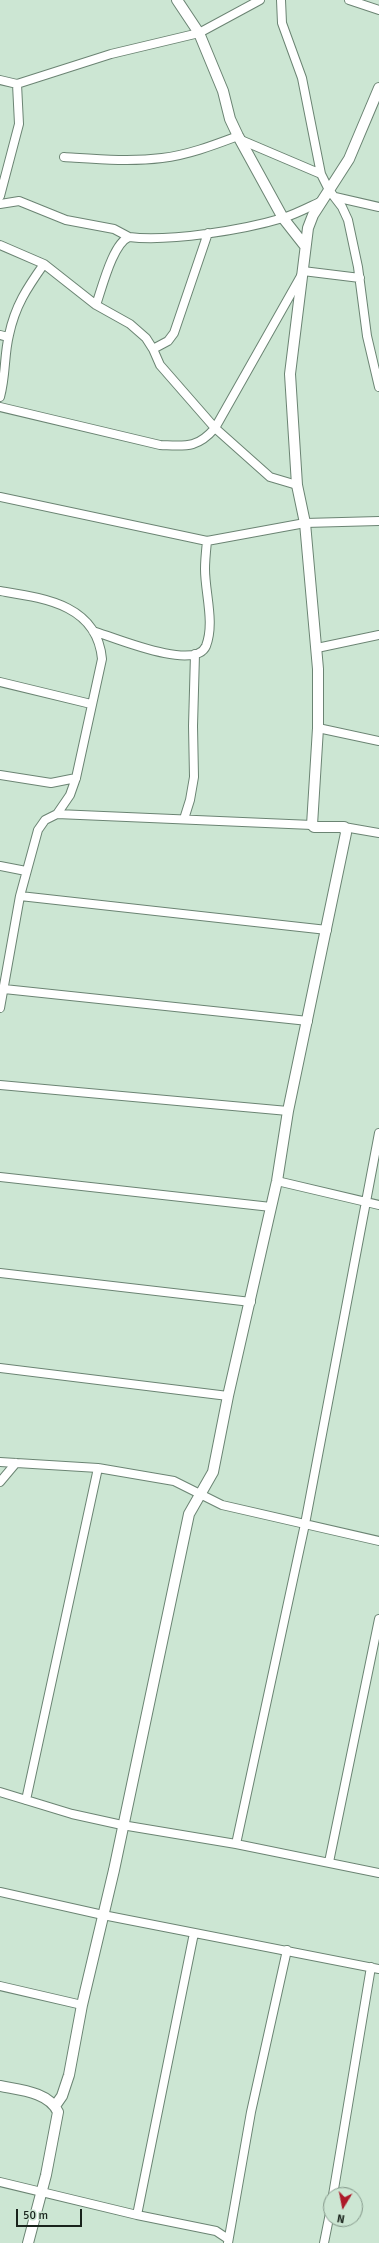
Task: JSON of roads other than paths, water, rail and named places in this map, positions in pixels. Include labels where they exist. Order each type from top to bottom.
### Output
[{"type":"street","points":[[177,0],[199,33],[223,91],[230,119],[283,218],[305,246]]},
{"type":"street","points":[[0,80],[17,84],[111,54],[199,33],[260,0]]},
{"type":"street","points":[[281,0],[282,23],[302,78],[321,174],[348,220],[360,278],[367,336],[379,387]]},
{"type":"street","points":[[349,0],[379,10]]},
{"type":"street","points":[[0,196],[19,124],[17,84]]},
{"type":"street","points":[[0,204],[19,201],[66,220],[114,229],[129,236],[167,238],[208,233],[283,218],[322,201],[332,193],[349,159],[378,90]]},
{"type":"street","points":[[64,158],[105,160],[163,158],[240,138],[321,174]]},
{"type":"street","points":[[332,193],[379,207]]},
{"type":"street","points":[[312,825],[318,728],[317,648],[305,523],[297,485],[290,363],[308,228],[322,201]]},
{"type":"street","points":[[153,348],[168,341],[174,333],[208,233]]},
{"type":"street","points":[[96,305],[116,251],[121,242],[129,236]]},
{"type":"street","points":[[0,245],[44,264],[96,305],[130,324],[146,338],[153,348],[160,365],[215,428],[270,478],[297,485]]},
{"type":"street","points":[[0,397],[4,381],[4,336],[17,305],[44,264]]},
{"type":"street","points":[[303,272],[360,278]]},
{"type":"street","points":[[0,407],[160,445],[188,446],[206,438],[215,428],[303,272]]},
{"type":"street","points":[[0,497],[207,541],[305,523],[379,521]]},
{"type":"street","points":[[93,631],[155,651],[183,656],[199,653],[206,644],[209,621],[205,569],[207,541]]},
{"type":"street","points":[[0,591],[57,602],[70,609],[93,631],[101,649],[102,659],[76,778],[70,795],[57,814]]},
{"type":"street","points":[[317,648],[379,635]]},
{"type":"street","points":[[184,819],[190,800],[194,777],[192,726],[195,654]]},
{"type":"street","points":[[0,682],[91,704]]},
{"type":"street","points":[[318,728],[379,741]]},
{"type":"street","points":[[0,775],[51,783],[76,778]]},
{"type":"street","points":[[0,1008],[20,896],[38,830],[45,820],[57,814],[312,825],[314,827],[344,827],[379,833]]},
{"type":"street","points":[[55,2106],[62,2096],[69,2075],[82,2005],[103,1915],[189,1514],[213,1472],[228,1396],[251,1302],[277,1181],[288,1111],[327,930],[346,833],[344,827]]},
{"type":"street","points":[[0,866],[26,871]]},
{"type":"street","points":[[20,896],[327,930]]},
{"type":"street","points":[[4,989],[308,1021]]},
{"type":"street","points":[[0,1085],[288,1111]]},
{"type":"street","points":[[236,1844],[305,1524],[379,1133]]},
{"type":"street","points":[[0,1177],[271,1207]]},
{"type":"street","points":[[277,1181],[379,1205]]},
{"type":"street","points":[[0,1273],[251,1302]]},
{"type":"street","points":[[0,1368],[228,1396]]},
{"type":"street","points":[[0,1462],[98,1468],[174,1481],[222,1505],[379,1541]]},
{"type":"street","points":[[0,1482],[16,1463]]},
{"type":"street","points":[[26,1800],[98,1468]]},
{"type":"street","points":[[329,1862],[379,1620]]},
{"type":"street","points":[[0,1792],[72,1814],[122,1825],[236,1844],[379,1873]]},
{"type":"street","points":[[0,1892],[103,1915],[375,1968],[334,2187]]},
{"type":"street","points":[[137,2215],[194,1933]]},
{"type":"street","points":[[228,2241],[251,2112],[287,1950]]},
{"type":"street","points":[[0,1986],[82,2005]]},
{"type":"street","points":[[0,2086],[42,2096],[55,2106],[58,2116],[42,2192],[28,2243]]},
{"type":"street","points":[[0,2182],[137,2215],[216,2230],[228,2241]]},
{"type":"street","points":[[216,2230],[232,2222]]},
{"type":"street","points":[[324,2243],[327,2227]]}]
